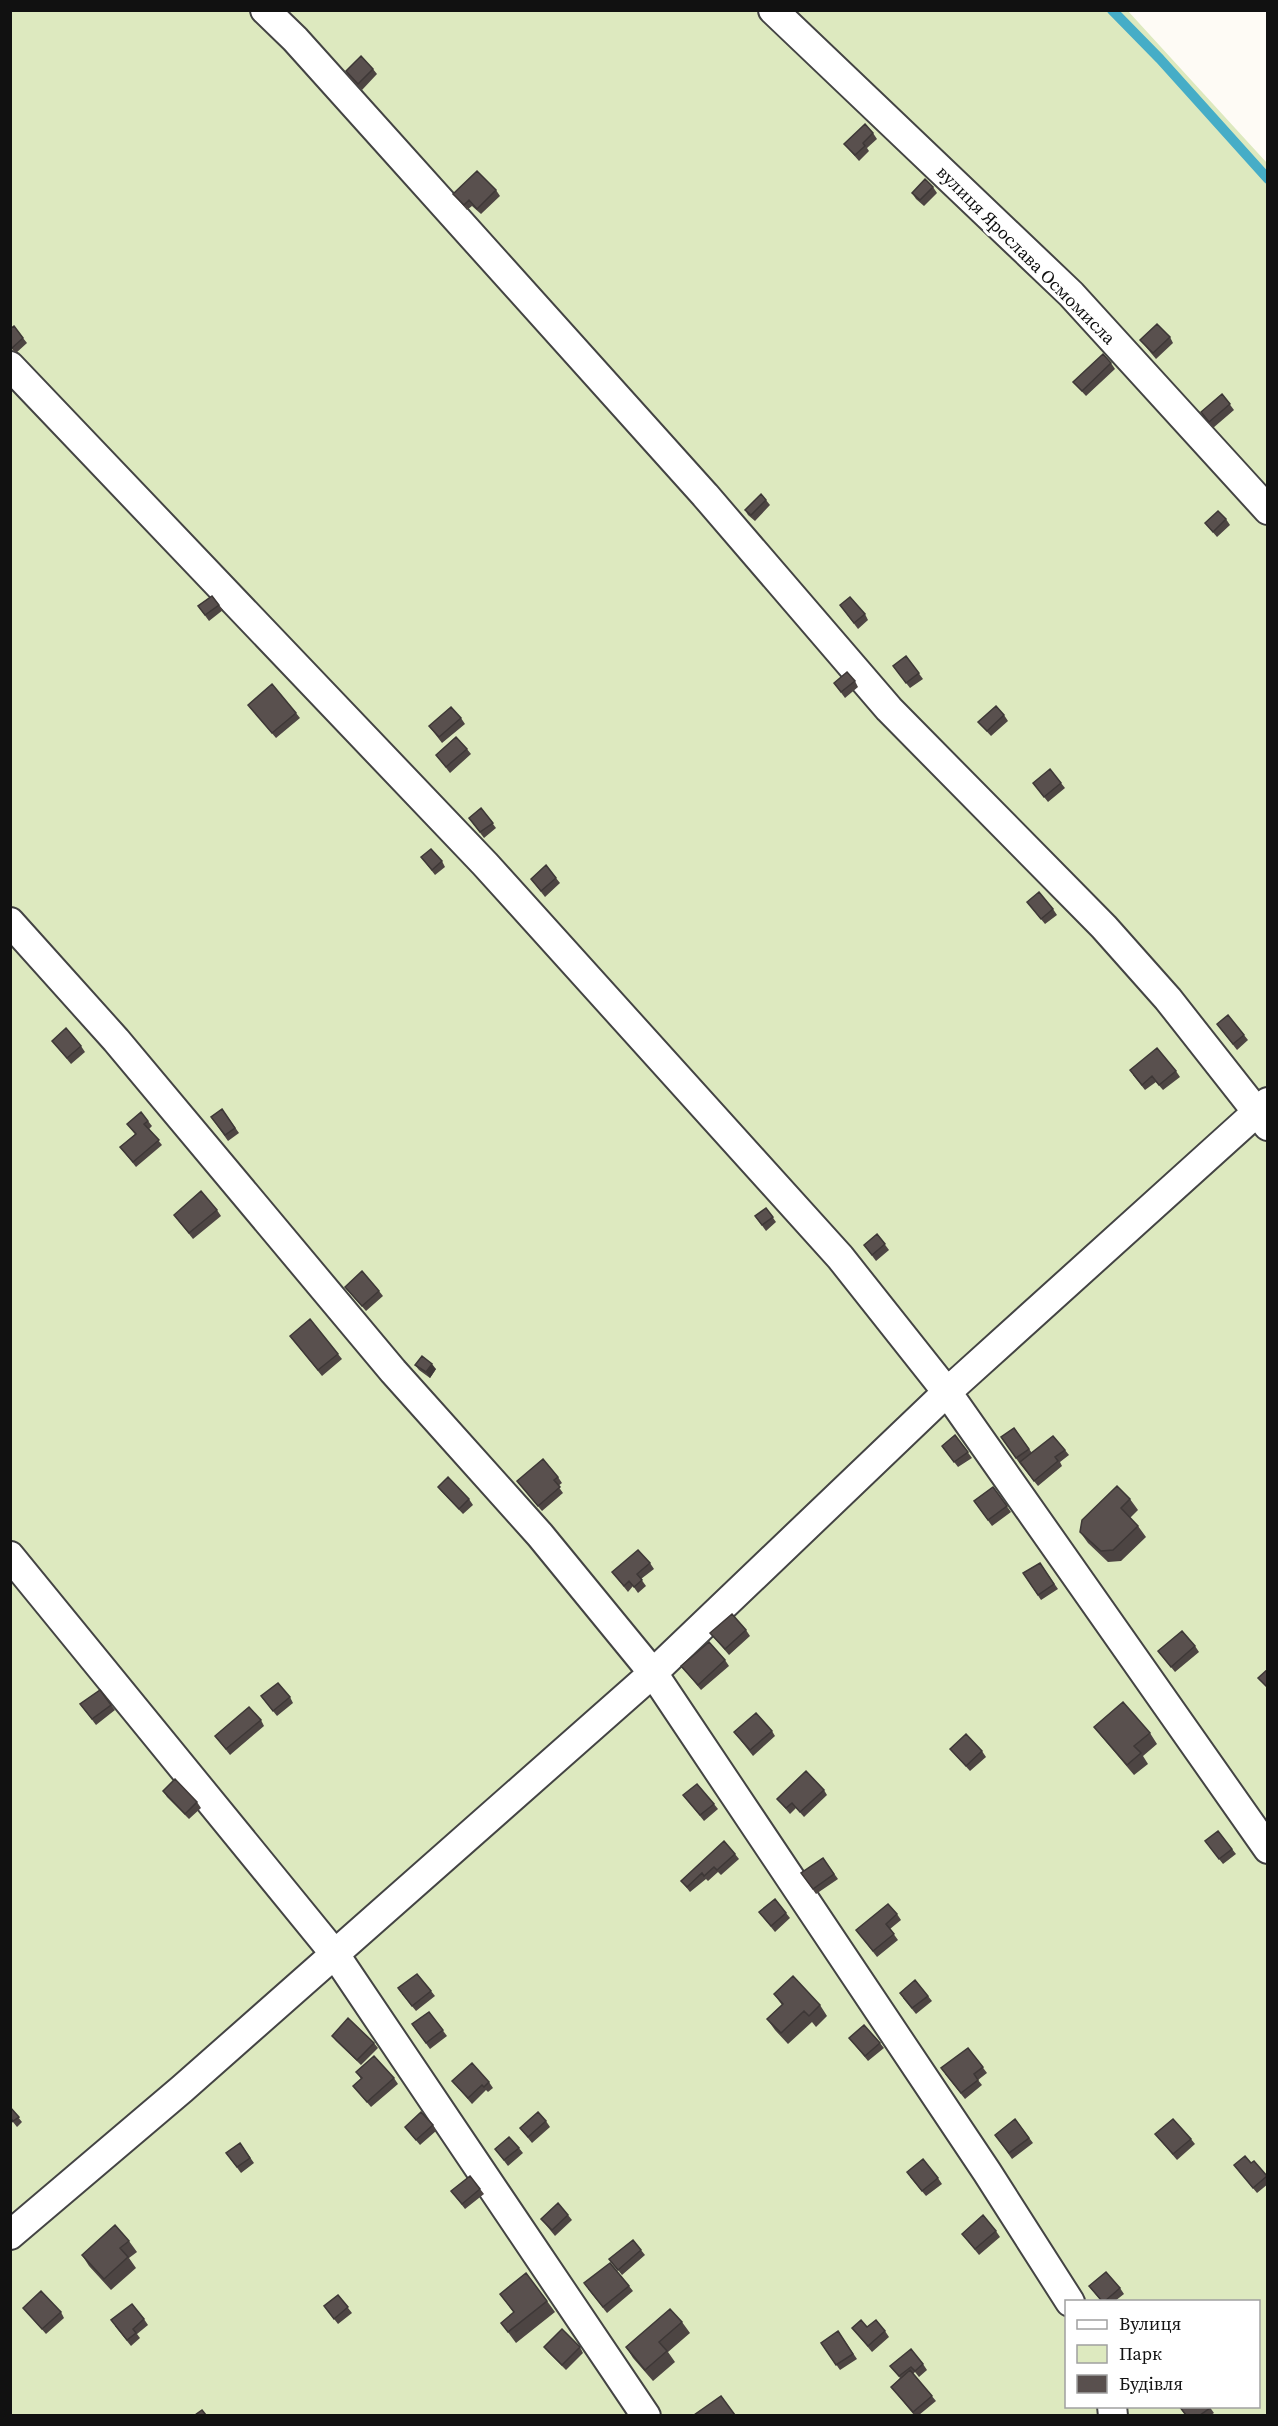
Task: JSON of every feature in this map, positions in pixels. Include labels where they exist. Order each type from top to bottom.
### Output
[{"type":"street","points":[[15,2222],[182,2089],[653,1673],[947,1392],[1264,1113],[1104,927],[889,709],[705,495],[266,10]]},
{"type":"street","name":"вулиця Ярослава Осмомисла","points":[[773,10],[1071,294],[1268,510]]},
{"type":"street","points":[[10,366],[485,864],[840,1257],[947,1392],[1268,1849]]},
{"type":"street","points":[[10,922],[116,1040],[393,1371],[540,1535],[653,1673],[1069,2300]]},
{"type":"street","points":[[10,1556],[334,1953],[646,2415]]},
{"type":"green space","points":[[11,11],[1128,11],[1267,163],[1267,2415],[11,2416]]},
{"type":"building","points":[[361,56],[373,69],[358,84],[346,71]]},
{"type":"building","points":[[865,124],[873,133],[863,143],[865,146],[855,155],[844,144]]},
{"type":"building","points":[[477,171],[496,190],[477,209],[469,200],[464,205],[453,194]]},
{"type":"building","points":[[925,179],[933,187],[920,200],[912,193]]},
{"type":"building","points":[[1157,324],[1170,337],[1153,353],[1140,340]]},
{"type":"building","points":[[14,326],[23,338],[12,348],[10,329]]},
{"type":"building","points":[[1103,354],[1111,363],[1082,391],[1073,382]]},
{"type":"building","points":[[1222,394],[1230,404],[1209,422],[1201,412]]},
{"type":"building","points":[[761,494],[766,500],[751,515],[745,510]]},
{"type":"building","points":[[1218,511],[1226,519],[1213,532],[1205,523]]},
{"type":"building","points":[[212,596],[219,605],[205,615],[198,606]]},
{"type":"building","points":[[850,597],[865,614],[854,623],[840,605]]},
{"type":"building","points":[[906,656],[919,673],[906,683],[893,666]]},
{"type":"building","points":[[847,672],[855,681],[841,692],[834,683]]},
{"type":"building","points":[[272,684],[296,713],[272,733],[248,705]]},
{"type":"building","points":[[996,706],[1004,715],[987,731],[978,722]]},
{"type":"building","points":[[451,707],[461,718],[439,737],[429,726]]},
{"type":"building","points":[[456,737],[467,749],[446,767],[436,755]]},
{"type":"building","points":[[1050,769],[1061,783],[1044,797],[1033,783]]},
{"type":"building","points":[[481,808],[493,823],[480,832],[469,818]]},
{"type":"building","points":[[431,849],[442,861],[432,870],[421,857]]},
{"type":"building","points":[[546,865],[556,878],[541,891],[531,879]]},
{"type":"building","points":[[1039,892],[1053,909],[1041,919],[1027,902]]},
{"type":"building","points":[[1228,1015],[1244,1035],[1233,1044],[1217,1024]]},
{"type":"building","points":[[66,1028],[81,1046],[67,1058],[52,1041]]},
{"type":"building","points":[[1157,1048],[1176,1071],[1159,1085],[1152,1076],[1142,1085],[1130,1070]]},
{"type":"building","points":[[222,1109],[235,1128],[225,1135],[211,1117]]},
{"type":"building","points":[[141,1112],[148,1121],[144,1124],[159,1140],[133,1162],[120,1147],[136,1134],[127,1124]]},
{"type":"building","points":[[201,1191],[217,1210],[189,1233],[174,1215]]},
{"type":"building","points":[[766,1208],[773,1217],[762,1225],[755,1216]]},
{"type":"building","points":[[877,1234],[885,1244],[872,1255],[864,1245]]},
{"type":"building","points":[[362,1271],[379,1291],[362,1306],[345,1287]]},
{"type":"building","points":[[310,1319],[338,1354],[318,1370],[290,1336]]},
{"type":"building","points":[[422,1356],[432,1364],[426,1372],[415,1365]]},
{"type":"building","points":[[1014,1428],[1029,1449],[1016,1458],[1001,1437]]},
{"type":"building","points":[[955,1435],[968,1452],[954,1462],[942,1446]]},
{"type":"building","points":[[1053,1436],[1065,1450],[1055,1457],[1058,1461],[1034,1481],[1020,1462]]},
{"type":"building","points":[[543,1459],[558,1477],[554,1480],[560,1487],[538,1506],[517,1481]]},
{"type":"building","points":[[448,1477],[469,1499],[459,1509],[438,1487]]},
{"type":"building","points":[[1117,1486],[1130,1499],[1121,1508],[1138,1526],[1113,1550],[1101,1551],[1080,1532],[1082,1520]]},
{"type":"building","points":[[993,1487],[1007,1506],[988,1520],[974,1501]]},
{"type":"building","points":[[638,1550],[650,1563],[637,1574],[642,1580],[634,1587],[629,1581],[624,1586],[612,1572]]},
{"type":"building","points":[[1040,1563],[1054,1584],[1038,1595],[1023,1573]]},
{"type":"building","points":[[732,1614],[746,1630],[725,1649],[710,1633]]},
{"type":"building","points":[[1182,1631],[1195,1646],[1171,1667],[1158,1651]]},
{"type":"building","points":[[709,1642],[725,1660],[698,1685],[681,1666]]},
{"type":"building","points":[[1268,1669],[1268,1688],[1258,1678]]},
{"type":"building","points":[[278,1683],[290,1697],[273,1711],[261,1696]]},
{"type":"building","points":[[100,1690],[111,1705],[92,1719],[80,1704]]},
{"type":"building","points":[[1123,1702],[1150,1733],[1134,1746],[1141,1753],[1127,1765],[1094,1727]]},
{"type":"building","points":[[249,1707],[261,1720],[226,1749],[215,1736]]},
{"type":"building","points":[[756,1713],[772,1731],[750,1750],[734,1732]]},
{"type":"building","points":[[966,1734],[982,1751],[966,1766],[950,1749]]},
{"type":"building","points":[[806,1771],[824,1790],[800,1812],[792,1803],[786,1808],[777,1799]]},
{"type":"building","points":[[175,1779],[197,1802],[185,1814],[163,1791]]},
{"type":"building","points":[[697,1784],[714,1804],[700,1815],[683,1795]]},
{"type":"building","points":[[1218,1831],[1232,1849],[1219,1859],[1205,1841]]},
{"type":"building","points":[[724,1841],[735,1854],[717,1870],[714,1867],[704,1876],[702,1873],[687,1887],[681,1881]]},
{"type":"building","points":[[823,1858],[834,1874],[813,1889],[801,1873]]},
{"type":"building","points":[[775,1899],[786,1913],[771,1926],[759,1912]]},
{"type":"building","points":[[888,1904],[897,1914],[886,1924],[894,1934],[873,1951],[856,1930]]},
{"type":"building","points":[[417,1974],[431,1991],[412,2006],[398,1988]]},
{"type":"building","points":[[793,1976],[820,2005],[809,2016],[804,2011],[781,2033],[767,2019],[783,2004],[774,1994]]},
{"type":"building","points":[[915,1980],[928,1996],[912,2008],[900,1993]]},
{"type":"building","points":[[429,2012],[443,2030],[426,2043],[412,2024]]},
{"type":"building","points":[[348,2018],[374,2043],[357,2060],[332,2036]]},
{"type":"building","points":[[864,2025],[880,2043],[865,2056],[849,2038]]},
{"type":"building","points":[[968,2048],[983,2067],[974,2074],[978,2080],[961,2093],[941,2068]]},
{"type":"building","points":[[374,2056],[394,2078],[367,2102],[353,2086],[362,2078],[356,2072]]},
{"type":"building","points":[[472,2063],[489,2082],[484,2087],[482,2085],[468,2098],[452,2081]]},
{"type":"building","points":[[10,2107],[19,2117],[13,2121],[10,2118]]},
{"type":"building","points":[[421,2112],[433,2125],[416,2140],[405,2127]]},
{"type":"building","points":[[538,2112],[546,2121],[528,2137],[520,2128]]},
{"type":"building","points":[[1015,2119],[1029,2138],[1009,2153],[995,2135]]},
{"type":"building","points":[[1173,2119],[1191,2139],[1173,2154],[1155,2134]]},
{"type":"building","points":[[509,2137],[519,2148],[504,2160],[495,2149]]},
{"type":"building","points":[[240,2143],[250,2158],[237,2167],[226,2153]]},
{"type":"building","points":[[1245,2156],[1251,2163],[1254,2161],[1267,2176],[1253,2188],[1234,2165]]},
{"type":"building","points":[[923,2159],[938,2178],[922,2191],[907,2172]]},
{"type":"building","points":[[470,2176],[480,2189],[462,2204],[451,2191]]},
{"type":"building","points":[[558,2203],[568,2215],[552,2230],[541,2219]]},
{"type":"building","points":[[983,2215],[996,2231],[975,2249],[962,2234]]},
{"type":"building","points":[[115,2225],[129,2241],[120,2248],[128,2257],[104,2279],[82,2255]]},
{"type":"building","points":[[633,2240],[641,2250],[618,2270],[609,2259]]},
{"type":"building","points":[[610,2263],[629,2286],[603,2307],[584,2283]]},
{"type":"building","points":[[1106,2272],[1120,2288],[1106,2300],[1101,2300],[1089,2286]]},
{"type":"building","points":[[526,2273],[547,2301],[508,2332],[501,2323],[514,2312],[500,2294]]},
{"type":"building","points":[[41,2291],[61,2312],[42,2329],[23,2308]]},
{"type":"building","points":[[338,2295],[348,2307],[334,2319],[324,2306]]},
{"type":"building","points":[[132,2304],[144,2319],[133,2329],[136,2333],[127,2340],[111,2320]]},
{"type":"building","points":[[670,2309],[682,2322],[659,2342],[667,2351],[645,2370],[626,2347]]},
{"type":"building","points":[[861,2320],[867,2327],[876,2320],[885,2331],[868,2346],[852,2328]]},
{"type":"building","points":[[562,2329],[580,2347],[562,2365],[544,2347]]},
{"type":"building","points":[[838,2331],[853,2354],[836,2365],[821,2343]]},
{"type":"building","points":[[911,2349],[923,2364],[915,2371],[911,2367],[899,2376],[890,2366]]},
{"type":"building","points":[[910,2370],[932,2396],[913,2412],[891,2387]]},
{"type":"building","points":[[721,2396],[735,2415],[694,2415]]},
{"type":"building","points":[[1181,2408],[1210,2408],[1200,2415],[1186,2415]]},
{"type":"building","points":[[202,2410],[206,2415],[195,2415]]},
{"type":"waterway","points":[[1112,10],[1160,59],[1268,179]]}]
